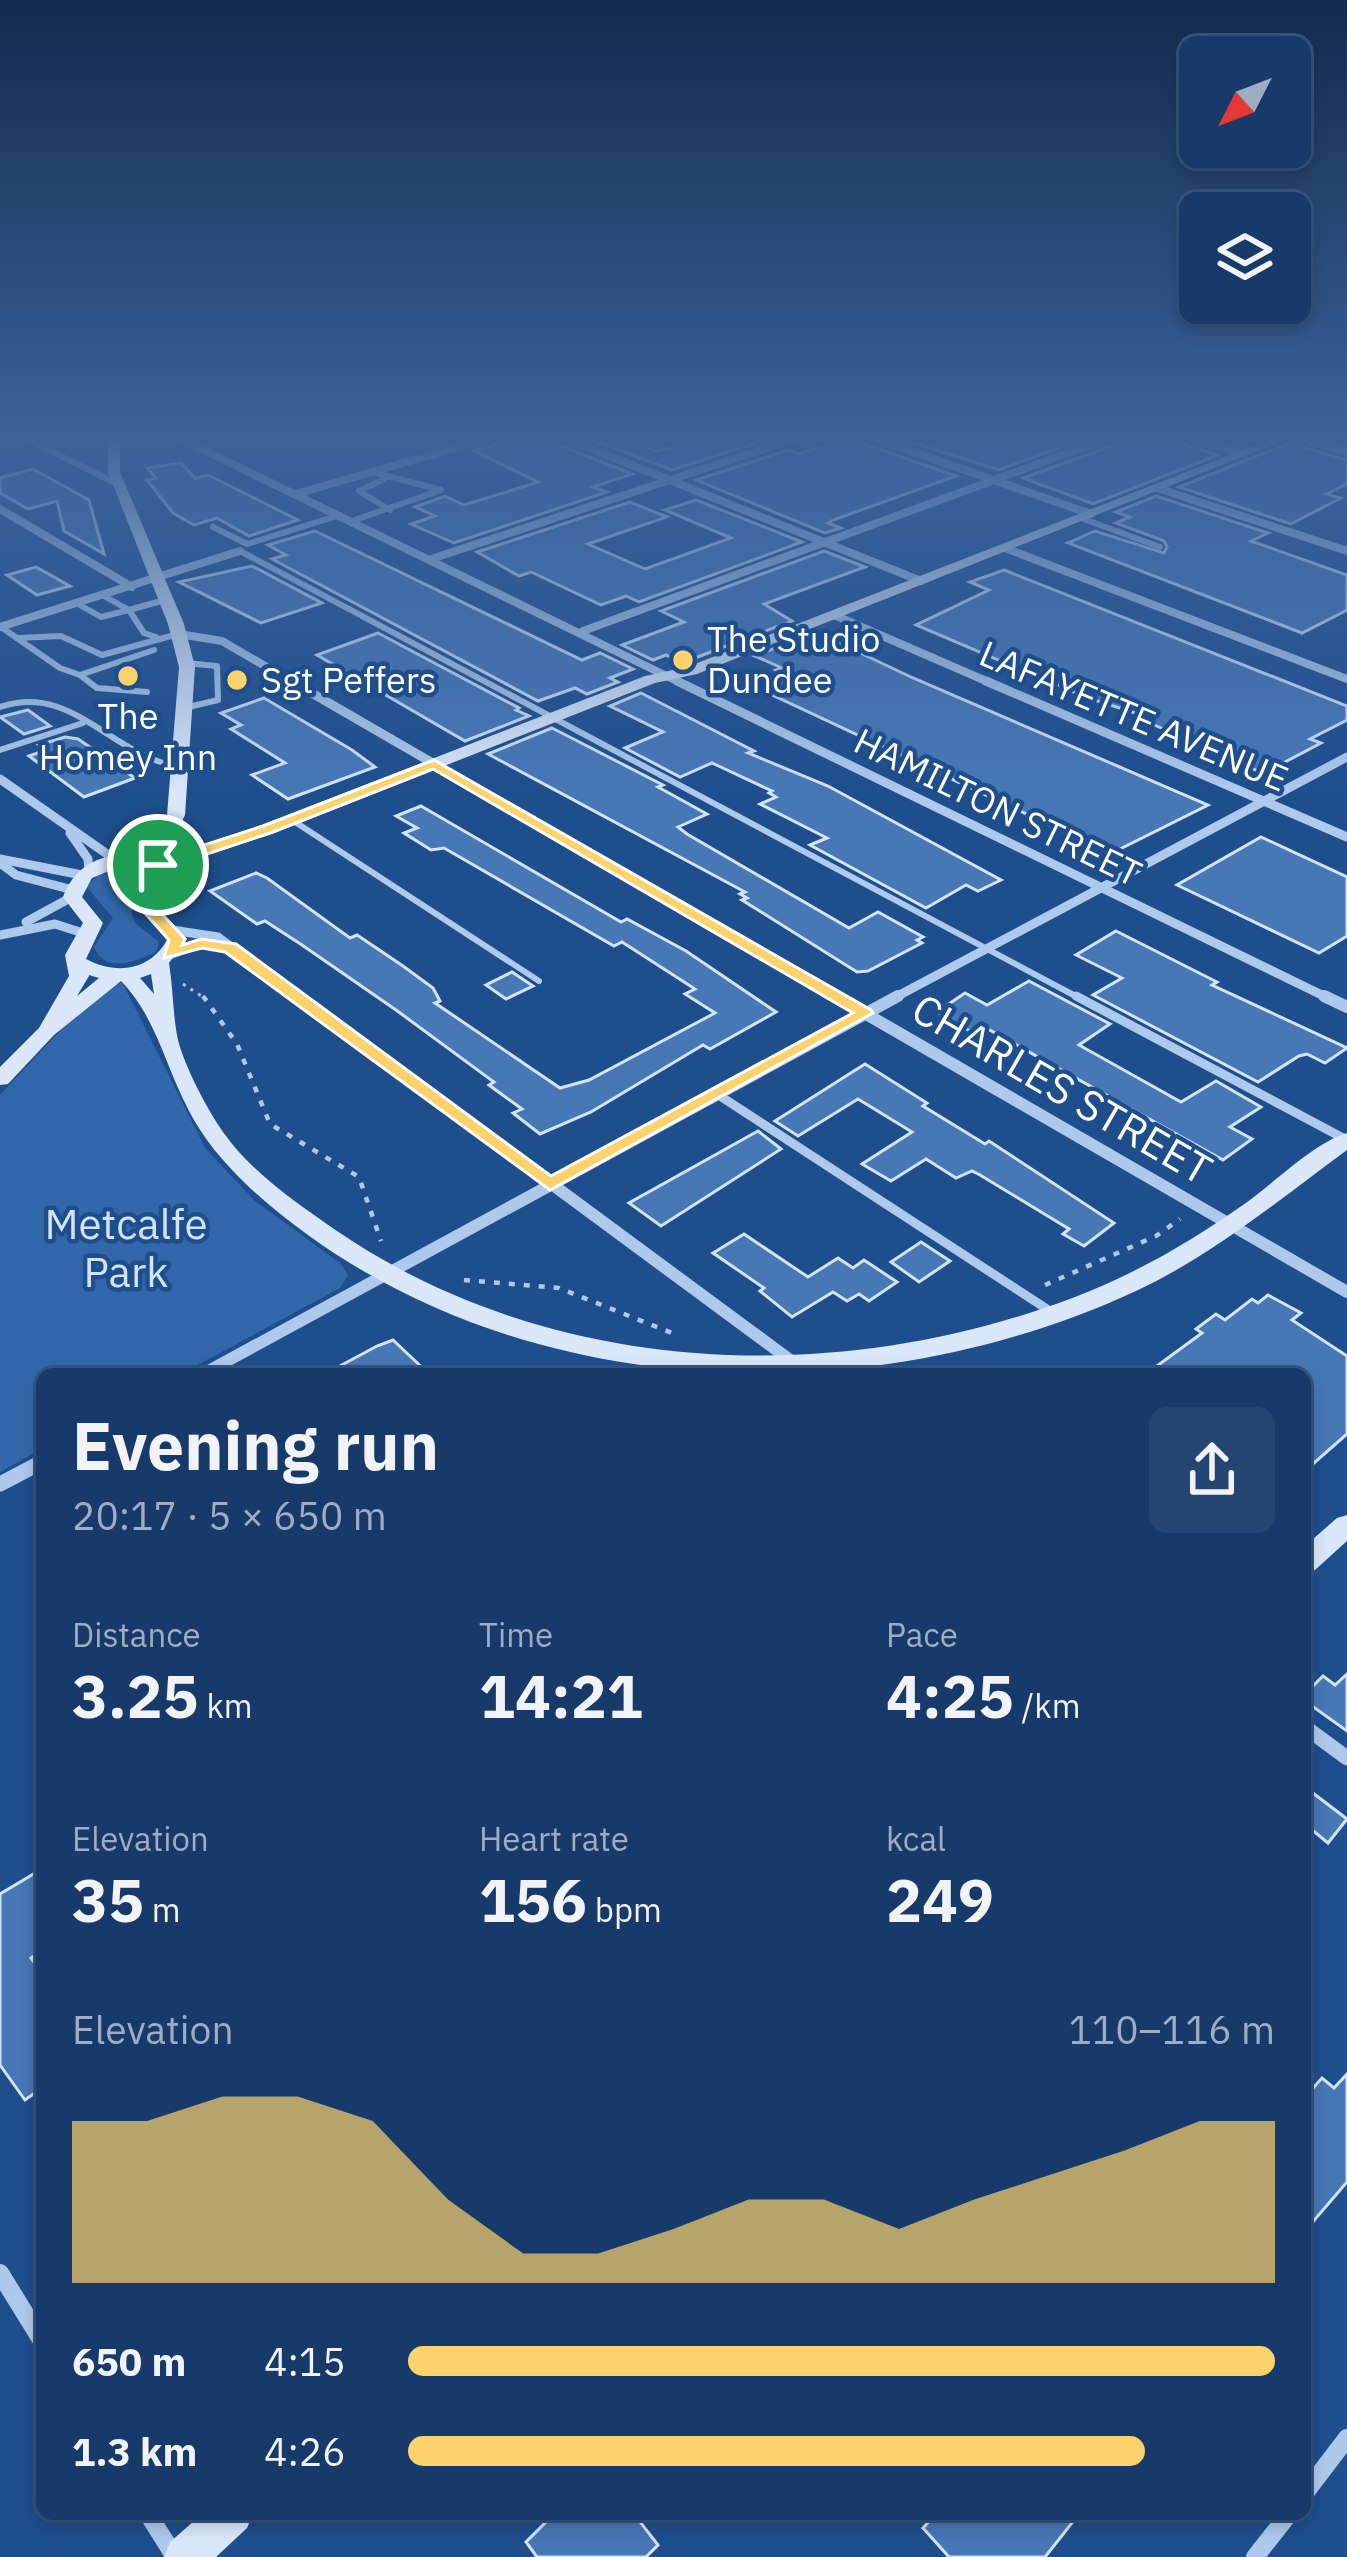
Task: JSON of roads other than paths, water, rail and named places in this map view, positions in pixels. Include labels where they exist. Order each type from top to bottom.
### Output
[{"type":"street","points":[[77,554],[133,587]]},
{"type":"street","points":[[146,554],[186,663],[170,832],[155,864]]},
{"type":"street","points":[[1,627],[227,554]]},
{"type":"street","name":"HAMILTON STREET","points":[[420,554],[1347,1006]]},
{"type":"street","points":[[430,559],[444,554]]},
{"type":"street","points":[[583,632],[791,554]]},
{"type":"street","points":[[855,554],[921,581]]},
{"type":"street","points":[[0,778],[65,827],[121,860],[155,864],[268,829],[989,554]]},
{"type":"street","points":[[1022,554],[1347,679]]},
{"type":"street","name":"LAFAYETTE AVENUE","points":[[834,615],[1347,837]]},
{"type":"street","name":"CHARLES STREET","points":[[178,634],[222,641],[1347,1292]]},
{"type":"street","points":[[214,1368],[985,948],[1347,757]]},
{"type":"street","points":[[0,934],[146,842],[175,797]]},
{"type":"street","points":[[47,1030],[79,976],[75,955],[93,923],[79,883],[88,859],[65,827]]},
{"type":"street","points":[[169,1038],[165,959],[177,939],[152,912],[154,900],[168,884],[268,829]]},
{"type":"street","points":[[0,861],[16,875],[79,883]]},
{"type":"street","points":[[0,861],[79,883]]},
{"type":"street","points":[[155,864],[168,876],[168,884]]},
{"type":"street","points":[[0,934],[56,923],[86,934]]},
{"type":"street","points":[[172,930],[209,933],[801,1368]]},
{"type":"street","points":[[0,1078],[47,1030],[121,975],[201,944],[230,948]]},
{"type":"street","points":[[79,963],[94,973],[121,975],[169,1038],[201,1114],[228,1153],[292,1211],[482,1317],[582,1348],[701,1366],[752,1368]]},
{"type":"street","points":[[815,1368],[920,1349],[1054,1313],[1150,1274],[1230,1224],[1347,1140]]},
{"type":"street","points":[[0,1484],[36,1465]]},
{"type":"street","points":[[1311,1557],[1347,1525]]},
{"type":"street","points":[[1311,1731],[1347,1758]]},
{"type":"street","points":[[0,2273],[36,2331]]},
{"type":"street","points":[[1311,2485],[1347,2438]]},
{"type":"street","points":[[152,2520],[175,2557]]},
{"type":"street","points":[[184,2557],[226,2520]]},
{"type":"street","points":[[1256,2557],[1284,2520]]},
{"type":"lane","points":[[248,554],[1347,1140]]},
{"type":"lane","points":[[104,596],[129,610],[144,633],[156,637]]},
{"type":"lane","points":[[92,599],[114,614]]},
{"type":"lane","points":[[78,604],[101,617],[165,600]]},
{"type":"lane","points":[[1,627],[97,688],[147,692]]},
{"type":"lane","points":[[17,638],[61,637],[102,656],[178,634]]},
{"type":"lane","points":[[80,675],[154,650]]},
{"type":"lane","points":[[182,708],[218,700],[218,666],[186,663]]},
{"type":"lane","points":[[0,707],[40,699],[143,762],[178,767]]},
{"type":"lane","points":[[0,750],[83,723]]},
{"type":"lane","points":[[0,738],[12,746]]},
{"type":"lane","points":[[292,820],[539,981]]},
{"type":"lane","points":[[717,1094],[1054,1313]]},
{"type":"place","name":"The Studio Dundee","points":[[683,660]]},
{"type":"place","name":"The Homey Inn","points":[[128,676]]},
{"type":"place","name":"Sgt Peffers","points":[[237,680]]},
{"type":"park label","name":"Metcalfe Park","points":[[126,1248]]}]
